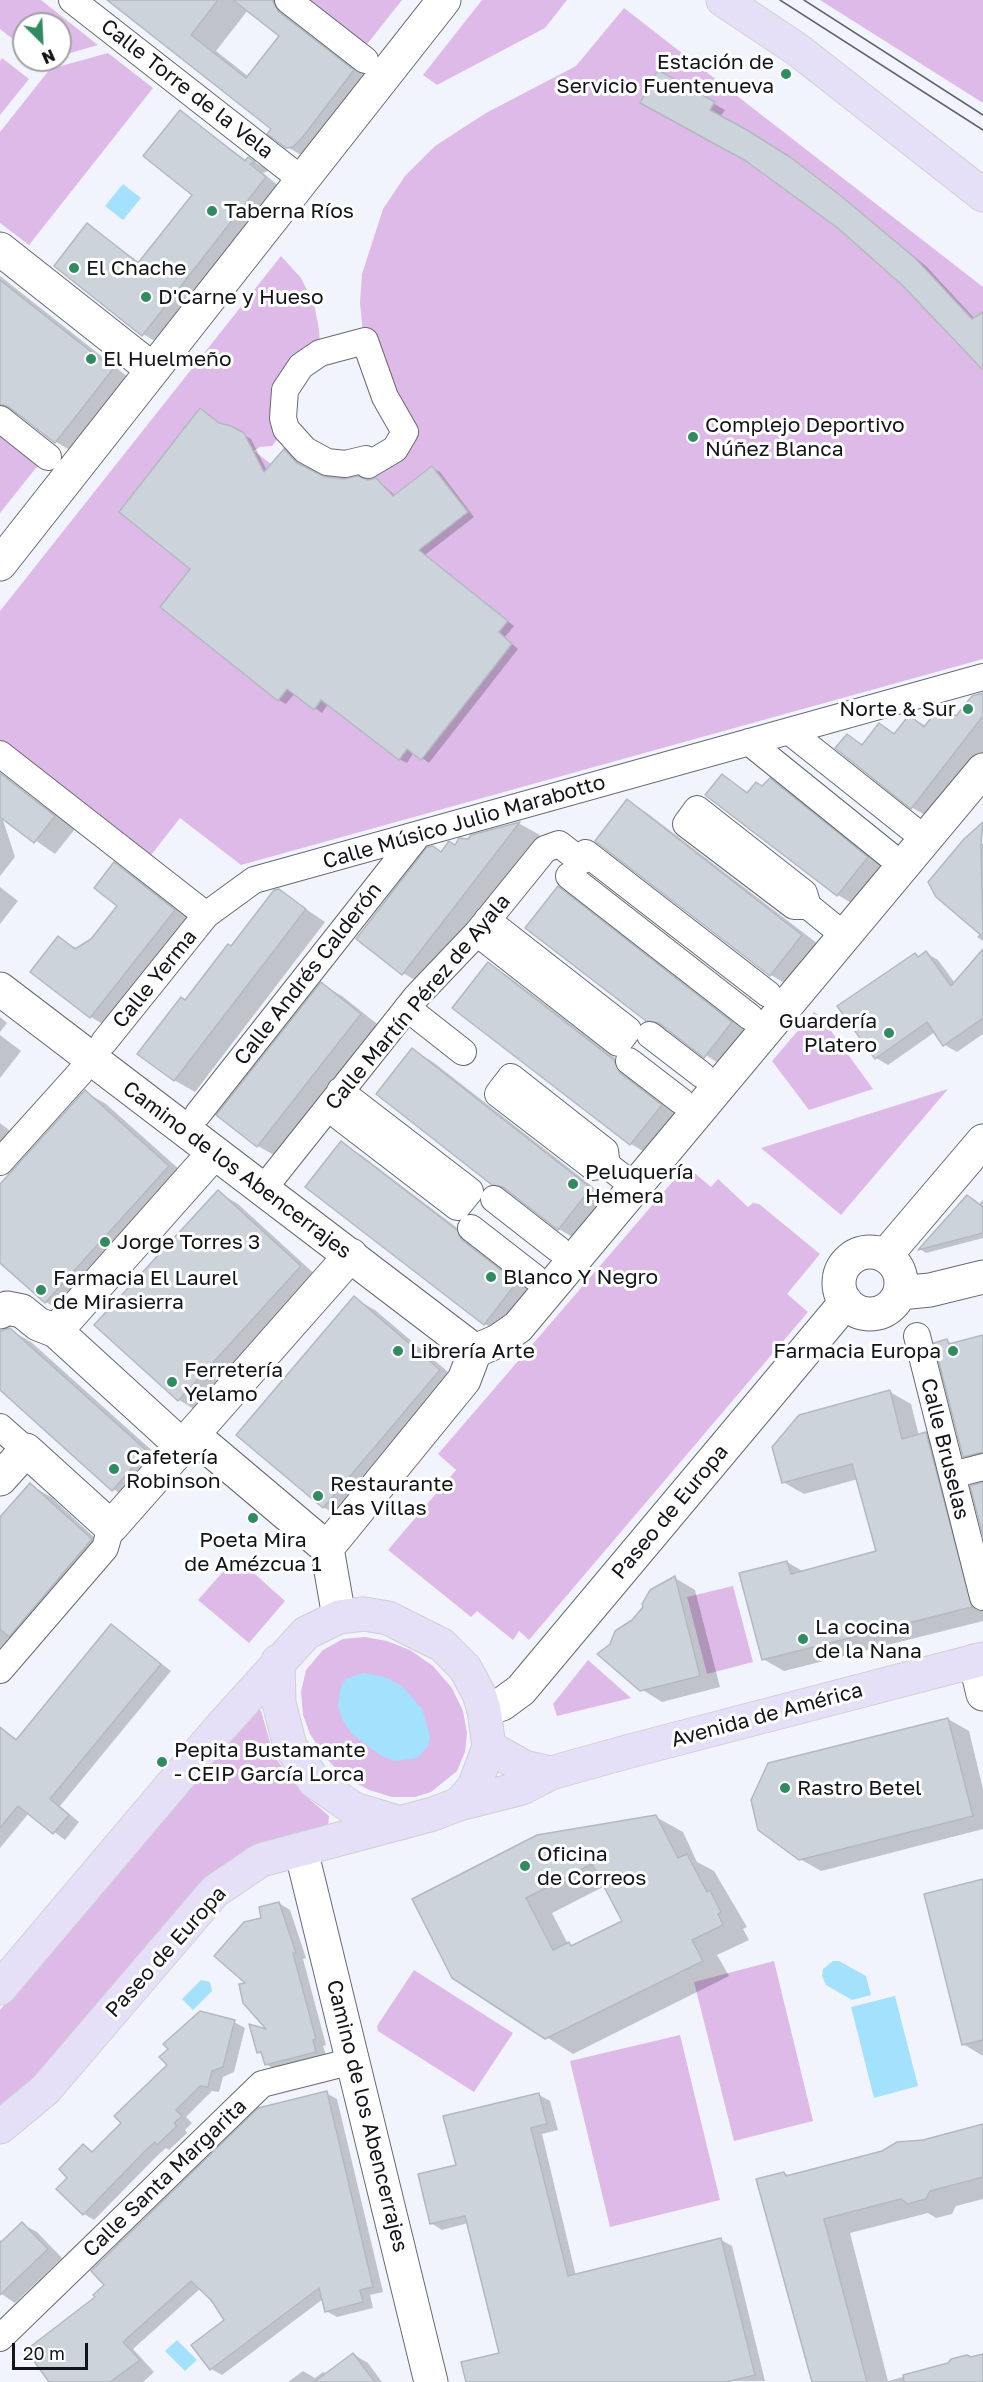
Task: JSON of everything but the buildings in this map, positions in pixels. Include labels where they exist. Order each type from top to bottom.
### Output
[{"type":"main road","points":[[723,0],[798,50],[983,195]]},
{"type":"main road","points":[[0,1988],[278,1661],[306,1633],[339,1617],[364,1614],[388,1618],[442,1645],[465,1668],[479,1694],[484,1710],[489,1747],[474,1787],[459,1804],[400,1823],[354,1809],[314,1781],[290,1746],[279,1703],[278,1661]]},
{"type":"main road","name":"Avenida de América","points":[[459,1804],[522,1788],[551,1773],[979,1660]]},
{"type":"main road","name":"Avenida de América","points":[[489,1747],[524,1767],[551,1773]]},
{"type":"main road","name":"Paseo de Europa","points":[[0,2127],[45,2090],[215,1891],[261,1860],[400,1823]]},
{"type":"street","name":"Calle Torre de la Vela","points":[[72,0],[301,179]]},
{"type":"street","points":[[288,0],[365,60]]},
{"type":"street","points":[[0,564],[444,0]]},
{"type":"street","points":[[0,249],[152,369]]},
{"type":"street","points":[[365,341],[385,397],[405,432],[395,449],[368,465],[366,459],[345,464],[327,462],[305,450],[286,429],[283,418],[285,390],[301,366],[320,353],[365,341]]},
{"type":"street","points":[[0,418],[48,457]]},
{"type":"street","name":"Calle Músico Julio Marabotto","points":[[206,915],[254,880],[983,677]]},
{"type":"street","points":[[789,732],[911,828]]},
{"type":"street","points":[[749,742],[889,855]]},
{"type":"street","points":[[0,754],[206,915]]},
{"type":"street","points":[[327,1548],[464,1380],[475,1351],[498,1341],[518,1328],[983,770]]},
{"type":"street","name":"Calle Andrés Calderón","points":[[198,1114],[418,835]]},
{"type":"street","name":"Calle Martín Pérez de Ayala","points":[[264,1188],[407,1008],[482,926],[545,849],[559,844],[579,863]]},
{"type":"street","points":[[579,863],[768,994]]},
{"type":"street","points":[[579,863],[750,1017]]},
{"type":"street","points":[[808,906],[845,936]]},
{"type":"street","name":"Calle Yerma","points":[[104,1042],[206,915]]},
{"type":"street","points":[[482,926],[628,1030],[618,1043],[482,926]]},
{"type":"street","name":"Camino de los Abencerrajes","points":[[0,989],[213,1154],[264,1188],[475,1351]]},
{"type":"street","points":[[407,1008],[463,1052]]},
{"type":"street","points":[[650,1035],[702,1075]]},
{"type":"street","points":[[629,1061],[681,1101]]},
{"type":"street","points":[[0,1162],[80,1073]]},
{"type":"street","points":[[334,1100],[470,1191],[457,1207],[334,1100]]},
{"type":"street","points":[[886,1255],[983,1141]]},
{"type":"street","points":[[56,1331],[213,1154]]},
{"type":"street","points":[[607,1165],[635,1187]]},
{"type":"street","points":[[494,1199],[558,1249]]},
{"type":"street","points":[[471,1228],[534,1277]]},
{"type":"street","points":[[865,1252],[886,1255],[893,1261],[901,1276],[900,1293],[888,1308],[880,1312],[861,1312],[846,1302],[839,1282],[847,1263],[865,1252]]},
{"type":"street","points":[[0,1670],[105,1548],[111,1527],[351,1255]]},
{"type":"street","points":[[900,1293],[930,1290],[983,1276]]},
{"type":"street","name":"Paseo de Europa","points":[[484,1710],[502,1704],[521,1690],[846,1302]]},
{"type":"street","points":[[2,1303],[22,1311],[38,1324],[56,1331],[188,1440],[327,1548],[339,1617]]},
{"type":"street","name":"Calle Bruselas","points":[[917,1336],[983,1597]]},
{"type":"street","points":[[0,1427],[111,1527]]},
{"type":"street","points":[[0,1479],[26,1450]]},
{"type":"street","points":[[952,1475],[983,1467]]},
{"type":"street","points":[[979,1660],[983,1694]]},
{"type":"street","name":"Camino de los Abencerrajes","points":[[301,1850],[431,2382]]},
{"type":"street","name":"Calle Santa Margarita","points":[[0,2338],[262,2084],[353,2061]]},
{"type":"shaded area","points":[[0,0],[41,0],[56,12],[12,12],[12,38],[0,29]]},
{"type":"shaded area","points":[[272,0],[402,0],[364,48],[303,24]]},
{"type":"shaded area","points":[[482,0],[567,0],[545,28],[437,85],[423,75]]},
{"type":"shaded area","points":[[820,0],[983,0],[983,103]]},
{"type":"shaded area","name":"Complejo Deportivo Núñez Blanca","points":[[624,8],[983,287],[983,659],[241,865],[180,818],[148,859],[0,744],[0,611],[281,256],[301,278],[314,304],[319,329],[320,353],[301,366],[286,429],[272,446],[260,447],[254,451],[271,464],[293,437],[345,464],[405,432],[363,334],[360,303],[362,274],[383,209],[405,176],[435,146],[486,113],[576,66]]},
{"type":"shaded area","points":[[72,24],[98,45],[72,53]]},
{"type":"shaded area","points":[[108,53],[153,88],[29,245],[0,223],[0,132],[48,72],[72,72],[72,63]]},
{"type":"shaded area","points":[[2,58],[12,66],[12,72],[20,72],[29,79],[0,115],[0,61]]},
{"type":"shaded area","points":[[0,409],[51,449],[0,513]]},
{"type":"shaded area","points":[[814,1012],[821,1017],[873,1089],[809,1110],[772,1061]]},
{"type":"shaded area","points":[[948,1089],[841,1215],[761,1148]]},
{"type":"shaded area","points":[[686,1166],[711,1187],[718,1179],[748,1207],[753,1203],[759,1204],[820,1254],[787,1294],[808,1312],[529,1640],[519,1631],[513,1640],[477,1611],[471,1617],[388,1550],[456,1470],[438,1454]]},
{"type":"shaded area","points":[[236,1557],[285,1601],[249,1643],[198,1600]]},
{"type":"shaded area","points":[[733,1586],[753,1662],[707,1674],[687,1597]]},
{"type":"shaded area","points":[[365,1637],[387,1641],[410,1650],[433,1666],[452,1688],[463,1711],[467,1733],[465,1752],[457,1771],[431,1792],[415,1797],[392,1797],[369,1790],[343,1776],[325,1757],[310,1734],[303,1715],[301,1692],[306,1670],[323,1650],[343,1639]]},
{"type":"shaded area","points":[[588,1660],[631,1698],[557,1716],[553,1704]]},
{"type":"shaded area","points":[[252,1707],[261,1711],[274,1756],[301,1792],[329,1816],[328,1827],[267,1845],[38,2079],[0,2111],[0,2010]]},
{"type":"shaded area","points":[[774,1961],[813,2121],[734,2141],[694,1982]]},
{"type":"shaded area","points":[[414,1970],[513,2033],[474,2092],[378,2031],[377,2026]]},
{"type":"shaded area","points":[[680,2035],[720,2200],[610,2227],[570,2061]]},
{"type":"water","points":[[123,184],[141,198],[123,220],[105,206]]},
{"type":"water","points":[[363,1673],[385,1677],[402,1686],[422,1709],[430,1736],[428,1746],[417,1758],[394,1761],[380,1755],[352,1734],[343,1721],[338,1706],[341,1686],[346,1679]]},
{"type":"water","points":[[833,1961],[839,1961],[866,1976],[871,1995],[852,2000],[826,1985],[822,1976],[823,1969]]},
{"type":"water","points":[[201,1980],[210,1982],[212,1991],[193,2010],[182,1999]]},
{"type":"water","points":[[895,1996],[918,2086],[874,2098],[851,2007]]},
{"type":"water","points":[[177,2340],[197,2360],[185,2371],[165,2351]]},
{"type":"tram line","points":[[780,0],[983,130]]},
{"type":"tram line","points":[[804,0],[983,115]]},
{"type":"place","name":"Estación de Servicio Fuentenueva","points":[[786,74]]},
{"type":"place","name":"Taberna Ríos","points":[[212,211]]},
{"type":"place","name":"El Chache","points":[[74,268]]},
{"type":"place","name":"D'Carne y Hueso","points":[[146,297]]},
{"type":"place","name":"El Huelmeño","points":[[91,359]]},
{"type":"place","name":"Complejo Deportivo Núñez Blanca","points":[[693,437]]},
{"type":"place","name":"Norte & Sur","points":[[968,709]]},
{"type":"place","name":"Guardería Platero","points":[[889,1033]]},
{"type":"place","name":"Peluquería Hemera","points":[[573,1184]]},
{"type":"place","name":"Jorge Torres 3","points":[[105,1242]]},
{"type":"place","name":"Blanco Y Negro","points":[[491,1277]]},
{"type":"place","name":"Farmacia El Laurel de Mirasierra","points":[[41,1290]]},
{"type":"place","name":"Librería Arte","points":[[398,1351]]},
{"type":"place","name":"Farmacia Europa","points":[[953,1351]]},
{"type":"place","name":"Ferretería Yelamo","points":[[172,1382]]},
{"type":"place","name":"Cafetería Robinson","points":[[114,1469]]},
{"type":"place","name":"Restaurante Las Villas","points":[[318,1496]]},
{"type":"place","name":"Poeta Mira de Amézcua 1","points":[[253,1518]]},
{"type":"place","name":"La cocina de la Nana","points":[[803,1639]]},
{"type":"place","name":"Pepita Bustamante - CEIP García Lorca","points":[[162,1762]]},
{"type":"place","name":"Rastro Betel","points":[[785,1788]]},
{"type":"place","name":"Oficina de Correos","points":[[525,1866]]}]
